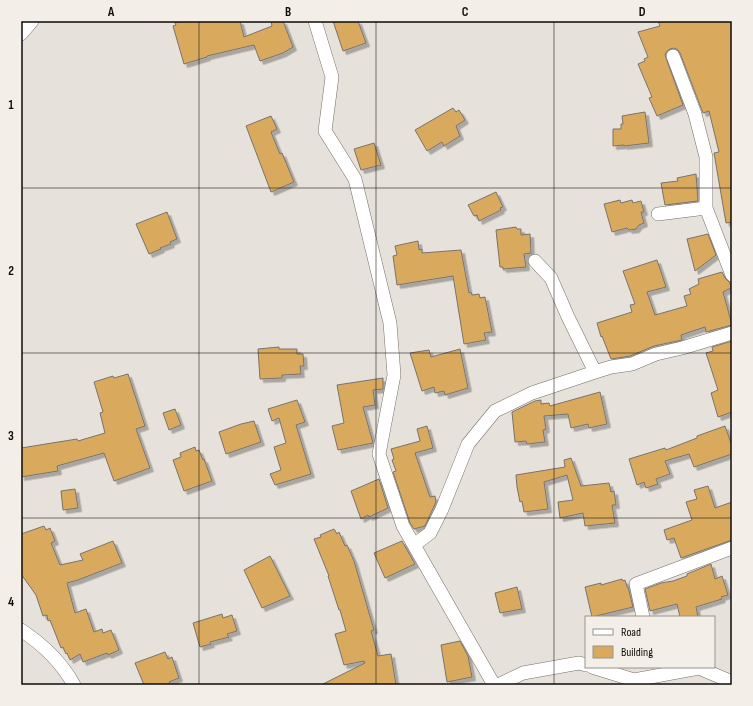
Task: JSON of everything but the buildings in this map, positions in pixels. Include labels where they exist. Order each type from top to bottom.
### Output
[{"type":"street","points":[[21,34],[32,21]]},
{"type":"street","points":[[315,21],[332,76],[325,131],[355,179],[390,323],[394,376],[379,454],[403,526],[494,685]]},
{"type":"street","points":[[674,56],[695,114],[706,157],[706,208],[732,275]]},
{"type":"street","points":[[658,214],[706,208]]},
{"type":"street","points":[[535,261],[551,278],[595,372]]},
{"type":"street","points":[[414,545],[430,533],[442,509],[468,444],[495,411],[532,393],[595,372],[611,367],[632,364],[656,354],[732,333]]},
{"type":"street","points":[[643,616],[636,584],[732,548]]},
{"type":"street","points":[[21,630],[46,649],[69,676],[74,685]]},
{"type":"street","points":[[498,685],[523,673],[579,663],[585,665]]},
{"type":"street","points":[[595,668],[634,680],[655,672],[699,668],[732,682]]}]
